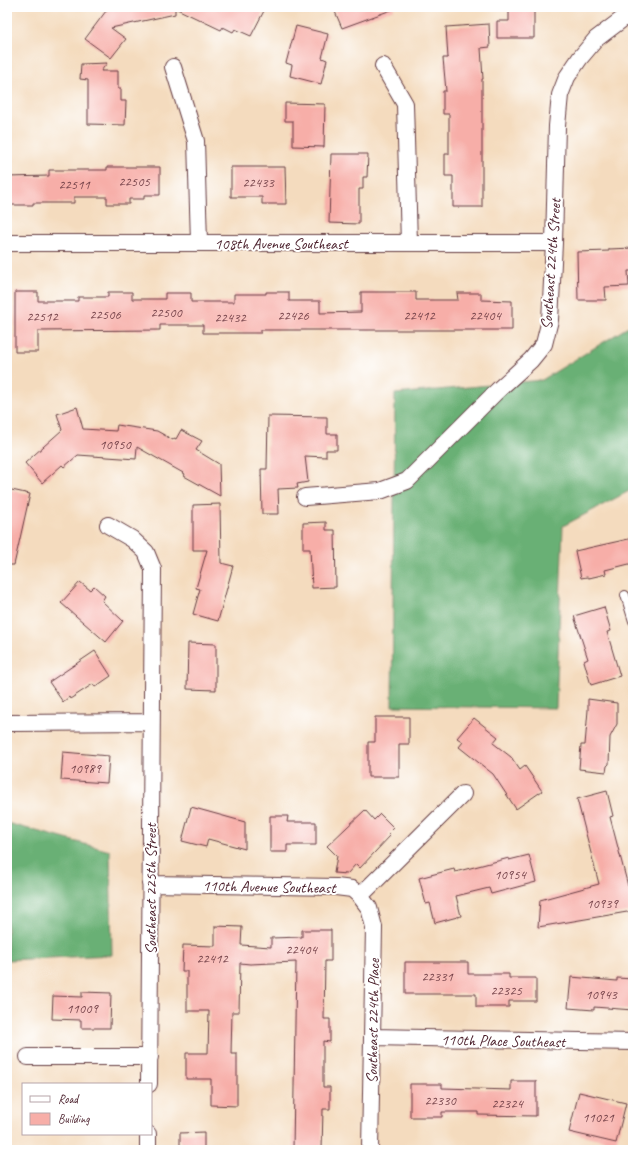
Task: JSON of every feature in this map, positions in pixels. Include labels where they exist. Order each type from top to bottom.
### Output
[{"type":"street","name":"Southeast 224th Street","points":[[305,497],[380,491],[406,482],[497,390],[531,360],[544,344],[550,320],[554,243],[557,126],[560,95],[568,77],[580,58],[596,39],[633,11]]},
{"type":"street","points":[[383,66],[405,104],[409,243]]},
{"type":"street","points":[[173,67],[196,141],[199,242]]},
{"type":"street","name":"108th Avenue Southeast","points":[[7,243],[554,243]]},
{"type":"street","name":"Southeast 225th Street","points":[[108,525],[132,539],[146,552],[153,569],[149,1083]]},
{"type":"street","points":[[9,723],[151,722]]},
{"type":"street","points":[[360,896],[463,794]]},
{"type":"street","name":"110th Avenue Southeast","points":[[150,884],[336,887],[352,889],[360,896]]},
{"type":"street","name":"Southeast 224th Place","points":[[360,896],[369,908],[374,928],[370,1150]]},
{"type":"street","name":"110th Place Southeast","points":[[372,1037],[633,1042]]},
{"type":"street","points":[[28,1057],[150,1057]]},
{"type":"street","points":[[148,1135],[148,1150]]},
{"type":"lane","points":[[625,595],[633,621]]},
{"type":"green space","points":[[633,324],[633,489],[563,526],[556,708],[392,706],[395,394],[542,380]]},
{"type":"green space","points":[[7,823],[110,851],[112,955],[7,960]]},
{"type":"building","points":[[109,7],[266,7],[251,36],[235,29],[233,32],[223,27],[221,30],[175,8],[175,14],[111,28],[126,39],[111,58],[85,39]]},
{"type":"building","points":[[333,7],[393,7],[394,9],[342,28]]},
{"type":"building","points":[[509,9],[534,9],[534,38],[497,38],[497,21],[509,21]]},
{"type":"building","points":[[489,24],[490,47],[481,48],[483,79],[482,207],[453,207],[453,176],[445,176],[445,154],[449,154],[449,114],[443,114],[443,91],[446,91],[443,58],[448,58],[446,27]]},
{"type":"building","points":[[296,26],[328,34],[322,58],[327,60],[321,84],[290,76],[292,65],[286,63]]},
{"type":"building","points":[[107,63],[101,71],[118,71],[118,89],[121,89],[121,101],[126,101],[125,125],[88,124],[88,80],[80,79],[81,64]]},
{"type":"building","points":[[285,103],[325,104],[324,147],[293,146],[293,121],[285,121]]},
{"type":"building","points":[[331,154],[368,154],[367,177],[363,177],[363,189],[359,189],[359,224],[329,223]]},
{"type":"building","points":[[107,167],[160,167],[160,195],[144,195],[144,199],[129,199],[129,204],[107,204],[107,197],[74,197],[74,203],[33,203],[33,205],[7,205],[7,177],[49,176],[49,170],[107,170]]},
{"type":"building","points":[[231,167],[285,167],[286,204],[262,204],[262,197],[231,197]]},
{"type":"building","points":[[633,248],[633,271],[628,271],[629,286],[605,287],[606,300],[578,300],[577,252],[609,251],[609,249]]},
{"type":"building","points":[[15,292],[38,292],[38,301],[78,301],[78,297],[108,297],[108,292],[132,292],[132,299],[165,299],[165,293],[191,293],[191,302],[234,302],[234,294],[289,292],[289,301],[320,301],[320,313],[361,312],[361,292],[416,292],[416,300],[458,300],[457,293],[481,293],[481,300],[512,301],[512,330],[261,330],[261,333],[203,333],[203,325],[160,325],[160,330],[38,331],[38,352],[15,352]]},
{"type":"building","points":[[77,407],[83,429],[116,431],[117,425],[157,431],[173,440],[174,438],[176,439],[181,430],[202,441],[196,450],[219,464],[220,496],[137,447],[136,459],[78,455],[64,467],[62,465],[42,483],[25,463],[62,430],[57,414]]},
{"type":"building","points":[[268,416],[327,417],[327,434],[337,434],[337,450],[326,450],[326,457],[305,456],[308,482],[297,484],[298,488],[278,489],[279,514],[262,514],[261,469],[267,469]]},
{"type":"building","points":[[7,489],[30,494],[14,565],[7,565]]},
{"type":"building","points":[[220,504],[221,563],[233,566],[218,621],[193,614],[200,589],[196,588],[207,550],[193,550],[193,505]]},
{"type":"building","points":[[326,522],[326,530],[335,530],[336,587],[312,588],[310,549],[303,549],[303,523]]},
{"type":"building","points":[[633,538],[633,563],[605,570],[606,574],[589,578],[581,578],[575,551]]},
{"type":"building","points":[[80,582],[90,590],[94,586],[105,596],[102,601],[123,621],[106,642],[61,603]]},
{"type":"building","points":[[604,607],[611,631],[607,632],[620,676],[591,685],[584,661],[588,659],[574,616]]},
{"type":"building","points":[[188,643],[216,644],[216,690],[187,689]]},
{"type":"building","points":[[95,651],[111,676],[95,687],[93,684],[70,699],[69,697],[63,702],[49,682]]},
{"type":"building","points":[[588,699],[617,703],[617,724],[610,737],[609,764],[606,772],[579,769],[581,745],[585,745]]},
{"type":"building","points":[[375,717],[409,717],[409,744],[399,744],[399,777],[368,777],[368,742],[375,742]]},
{"type":"building","points":[[474,718],[498,737],[493,743],[511,757],[520,770],[525,766],[542,791],[516,809],[493,774],[459,747],[463,742],[457,738]]},
{"type":"building","points":[[63,752],[109,756],[107,783],[61,780]]},
{"type":"building","points":[[607,791],[613,816],[610,817],[628,886],[633,886],[633,911],[538,927],[540,900],[599,884],[577,799]]},
{"type":"building","points":[[191,807],[245,822],[245,849],[208,839],[206,847],[182,841]]},
{"type":"building","points":[[365,810],[374,820],[380,814],[394,828],[388,834],[390,836],[360,868],[356,864],[347,874],[334,873],[337,856],[327,846]]},
{"type":"building","points":[[270,816],[288,816],[287,822],[316,822],[316,845],[287,845],[287,852],[270,852]]},
{"type":"building","points":[[529,855],[536,882],[491,894],[489,888],[456,896],[461,916],[435,923],[430,903],[426,904],[419,878],[454,869],[455,872],[509,858],[509,860]]},
{"type":"building","points":[[215,926],[242,927],[241,945],[271,947],[271,938],[302,937],[302,930],[331,930],[331,961],[325,961],[324,1019],[330,1019],[330,1042],[323,1041],[323,1087],[330,1087],[330,1109],[323,1109],[322,1150],[293,1150],[296,962],[240,963],[239,1012],[232,1012],[231,1054],[237,1054],[237,1106],[211,1105],[211,1079],[186,1079],[186,1053],[208,1053],[209,1011],[187,1011],[187,971],[182,971],[183,945],[215,946]]},
{"type":"building","points":[[405,962],[468,962],[468,974],[509,974],[509,978],[536,978],[536,1001],[509,1001],[509,1007],[476,1007],[476,994],[405,994]]},
{"type":"building","points":[[571,977],[617,981],[617,978],[633,979],[633,1010],[594,1007],[594,1010],[568,1008]]},
{"type":"building","points":[[82,992],[111,993],[110,1028],[81,1028],[81,1020],[52,1019],[53,996],[82,997]]},
{"type":"building","points":[[511,1081],[536,1081],[536,1116],[478,1115],[478,1112],[442,1112],[442,1117],[410,1117],[410,1084],[442,1084],[442,1088],[511,1090]]},
{"type":"building","points":[[579,1092],[626,1103],[616,1143],[569,1132]]},
{"type":"building","points":[[204,1132],[204,1150],[180,1150],[180,1133]]}]
